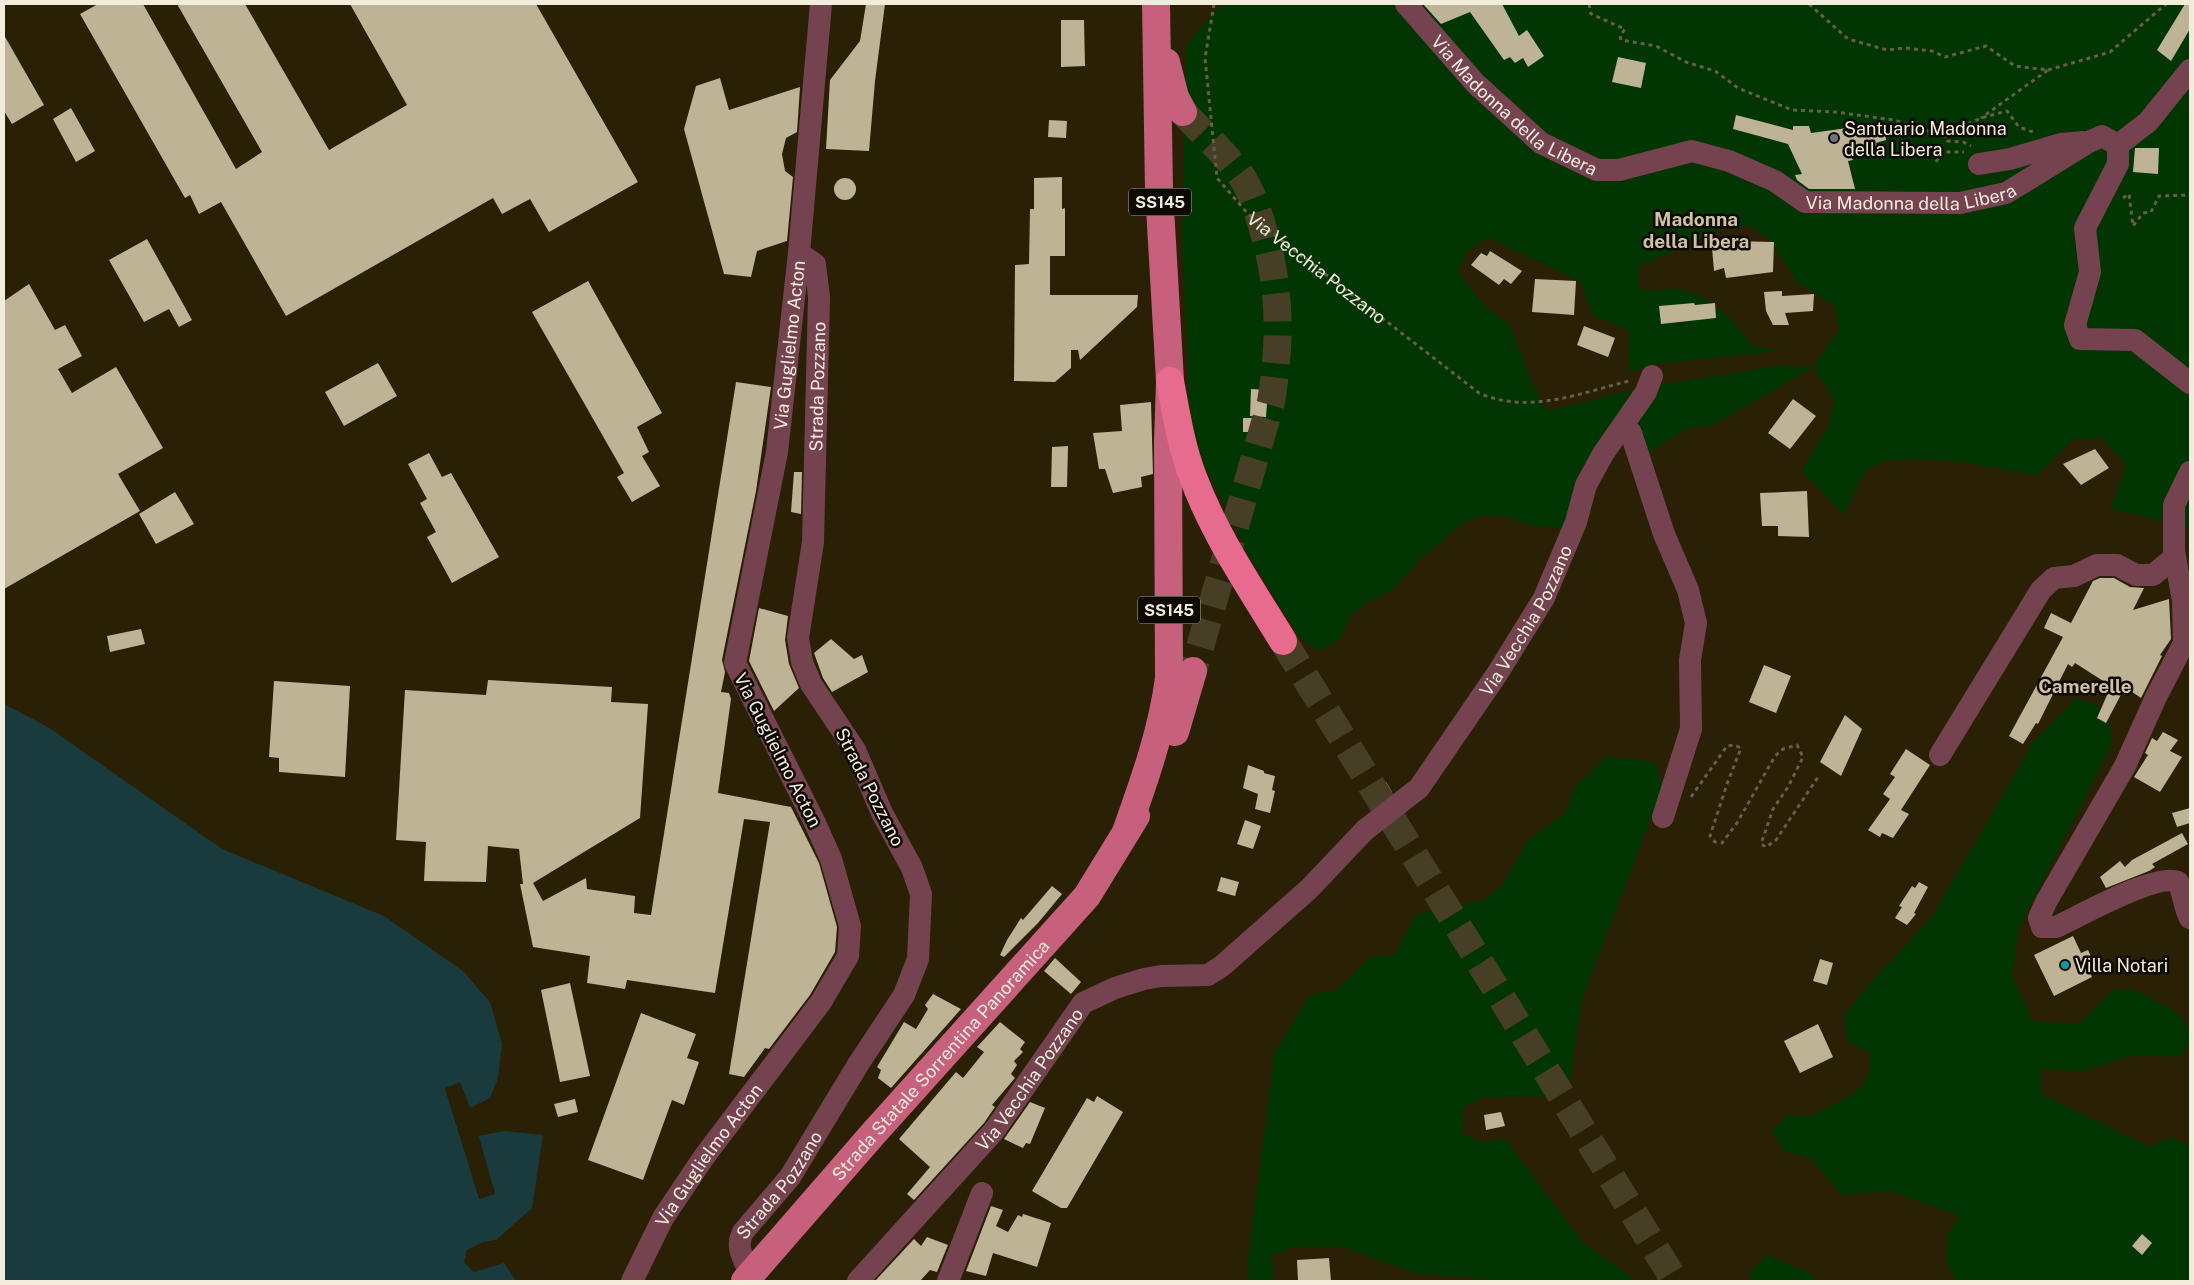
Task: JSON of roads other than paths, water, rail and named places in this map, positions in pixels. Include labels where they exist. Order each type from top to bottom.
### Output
[{"type":"highway","points":[[1170,381],[1183,448],[1204,505],[1220,537],[1283,640]]},
{"type":"main road","name":"SS145","points":[[1156,13],[1175,97],[1183,112]]},
{"type":"main road","name":"SS145","points":[[1126,832],[1154,753],[1164,714],[1169,678],[1168,442],[1170,381],[1159,190],[1156,13]]},
{"type":"main road","name":"SS145","points":[[1126,832],[1159,774],[1173,739],[1193,671]]},
{"type":"main road","name":"Strada Statale Sorrentina Panoramica","points":[[749,1279],[879,1127],[1087,896],[1126,832]]},
{"type":"street","name":"Via Guglielmo Acton","points":[[632,1281],[663,1218],[704,1157],[821,1002],[848,956],[850,926],[831,859],[815,823],[735,664],[777,452],[799,253],[821,4]]},
{"type":"street","name":"Via Madonna della Libera","points":[[1406,4],[1475,84],[1541,143],[1597,170],[1619,170],[1692,151],[1729,160],[1775,181],[1805,202],[1960,203],[2006,192],[2088,142],[2102,136],[2118,145]]},
{"type":"street","points":[[2190,70],[2148,122],[2118,145],[2118,164],[2085,228],[2090,272],[2075,325],[2080,339],[2135,340],[2190,383]]},
{"type":"street","points":[[1974,155],[2010,160],[2060,144],[2088,142]]},
{"type":"street","name":"Strada Pozzano","points":[[749,1279],[739,1252],[739,1239],[790,1177],[859,1063],[904,994],[918,959],[921,894],[912,868],[882,813],[855,750],[811,684],[802,662],[798,638],[813,542],[819,297],[815,264],[799,253]]},
{"type":"street","name":"Via Vecchia Pozzano","points":[[858,1281],[994,1131],[1083,1003],[1114,988],[1144,978],[1208,975],[1222,966],[1309,889],[1365,830],[1418,788],[1498,674],[1544,598],[1576,522],[1586,485],[1646,392],[1652,376]]},
{"type":"street","points":[[1618,433],[1631,433],[1664,534],[1688,590],[1696,623],[1690,660],[1691,729],[1663,817]]},
{"type":"street","points":[[2190,472],[2174,505],[2175,556],[2183,601],[2184,643],[2156,697],[2125,766],[2046,902],[2039,918],[2042,927],[2056,927],[2146,885],[2166,879],[2178,882],[2185,894],[2187,913],[2190,918]]},
{"type":"street","points":[[1940,755],[2041,590],[2054,578],[2074,576],[2097,565],[2118,565],[2136,575],[2153,575],[2175,556]]},
{"type":"street","points":[[948,1281],[982,1193]]},
{"type":"water","points":[[4,704],[48,727],[222,849],[384,916],[463,971],[490,1002],[502,1044],[498,1078],[490,1098],[470,1108],[460,1082],[445,1089],[480,1199],[495,1193],[478,1136],[504,1131],[543,1135],[532,1208],[496,1240],[483,1242],[467,1250],[464,1262],[474,1272],[504,1263],[516,1281],[4,1281]]},
{"type":"tunnel","points":[[1183,112],[1230,162],[1250,191],[1259,214],[1273,271],[1278,335],[1271,402],[1193,671]]},
{"type":"tunnel","points":[[1283,641],[1675,1281]]},
{"type":"place","name":"Santuario Madonna della Libera","points":[[1834,138]]},
{"type":"place","name":"Villa Notari","points":[[2065,965]]},
{"type":"district","name":"Madonna della Libera","points":[[1696,230]]},
{"type":"district","name":"Camerelle","points":[[2085,686]]}]
